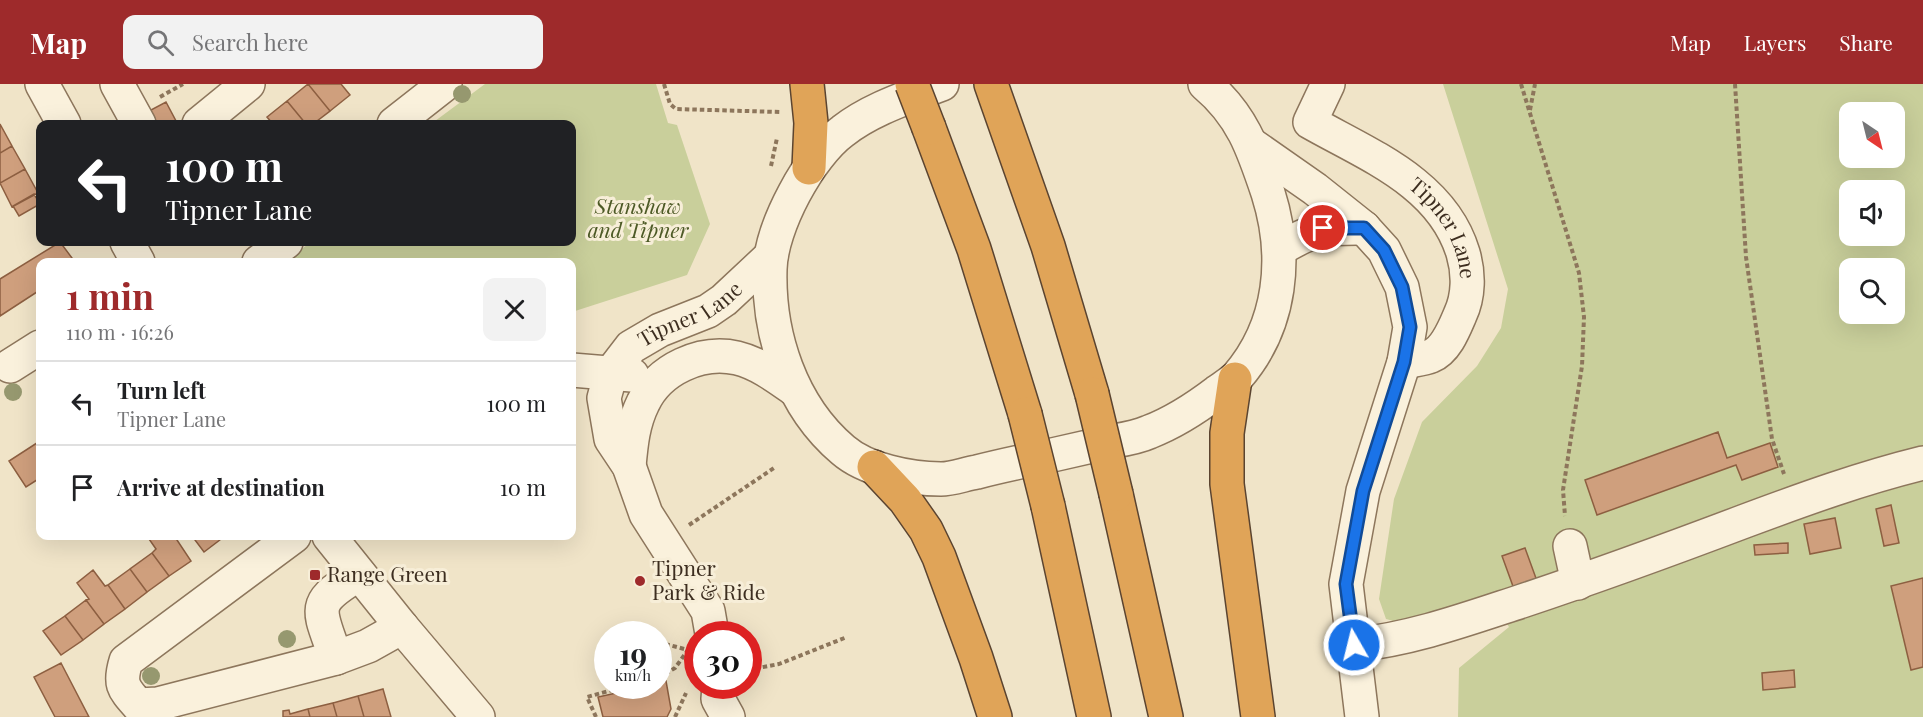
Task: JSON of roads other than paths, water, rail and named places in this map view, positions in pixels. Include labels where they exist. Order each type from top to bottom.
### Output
[{"type":"highway","points":[[807,84],[811,123],[809,168]]},
{"type":"highway","points":[[912,84],[974,249],[1025,414],[1048,506],[1094,717]]},
{"type":"highway","points":[[995,93],[1048,246],[1092,394],[1166,717]]},
{"type":"highway","points":[[1235,379],[1227,433],[1227,484],[1258,717]]},
{"type":"highway","points":[[874,467],[905,500],[930,539],[961,616],[995,717]]},
{"type":"street","points":[[42,84],[62,120]]},
{"type":"street","points":[[117,84],[137,120]]},
{"type":"street","points":[[204,120],[248,84]]},
{"type":"street","points":[[399,120],[445,84]]},
{"type":"street","points":[[942,84],[878,110],[842,132],[809,168],[787,210],[771,256],[769,294],[780,350],[791,379],[815,421],[844,452],[874,467],[908,477],[944,479],[1146,434],[1186,416],[1235,379],[1254,353],[1271,318],[1279,278],[1280,249],[1272,206],[1252,145],[1239,120],[1218,95],[1205,84]]},
{"type":"street","name":"Tipner Lane","points":[[1328,84],[1310,122],[1407,178],[1439,206],[1459,238],[1468,268],[1465,304],[1450,338],[1433,356],[1404,362]]},
{"type":"street","points":[[1252,145],[1315,189],[1364,228],[1384,250],[1402,287],[1410,327],[1404,362],[1363,491],[1346,584],[1362,717]]},
{"type":"street","points":[[1280,249],[1304,234],[1323,228],[1364,228]]},
{"type":"street","points":[[264,258],[281,246]]},
{"type":"street","name":"Tipner Lane","points":[[611,373],[631,347],[660,330],[708,311],[724,300],[771,256]]},
{"type":"street","name":"Tipner Lane","points":[[576,370],[634,375],[664,351],[687,339],[714,335],[737,339],[765,351],[791,379]]},
{"type":"street","points":[[10,366],[36,351]]},
{"type":"street","name":"Tipner Lane","points":[[629,466],[633,430],[644,401],[663,376],[686,363],[708,357],[737,358],[791,379]]},
{"type":"street","points":[[611,373],[604,398],[611,439],[629,466],[646,514],[708,611],[710,621]]},
{"type":"street","points":[[1354,645],[1382,642],[1454,623],[1578,583],[1856,480],[1923,462]]},
{"type":"street","points":[[289,540],[126,661],[121,678],[126,692],[138,705],[158,705],[336,658],[368,646],[402,627]]},
{"type":"street","points":[[332,540],[478,717]]},
{"type":"street","points":[[1570,546],[1578,583]]},
{"type":"street","points":[[336,658],[322,617],[322,601],[333,590],[359,574]]},
{"type":"place","name":"Range Green","points":[[315,575]]},
{"type":"place","name":"Tipner Park & Ride","points":[[640,581]]},
{"type":"park label","name":"Stanshaw and Tipner","points":[[638,219]]}]
